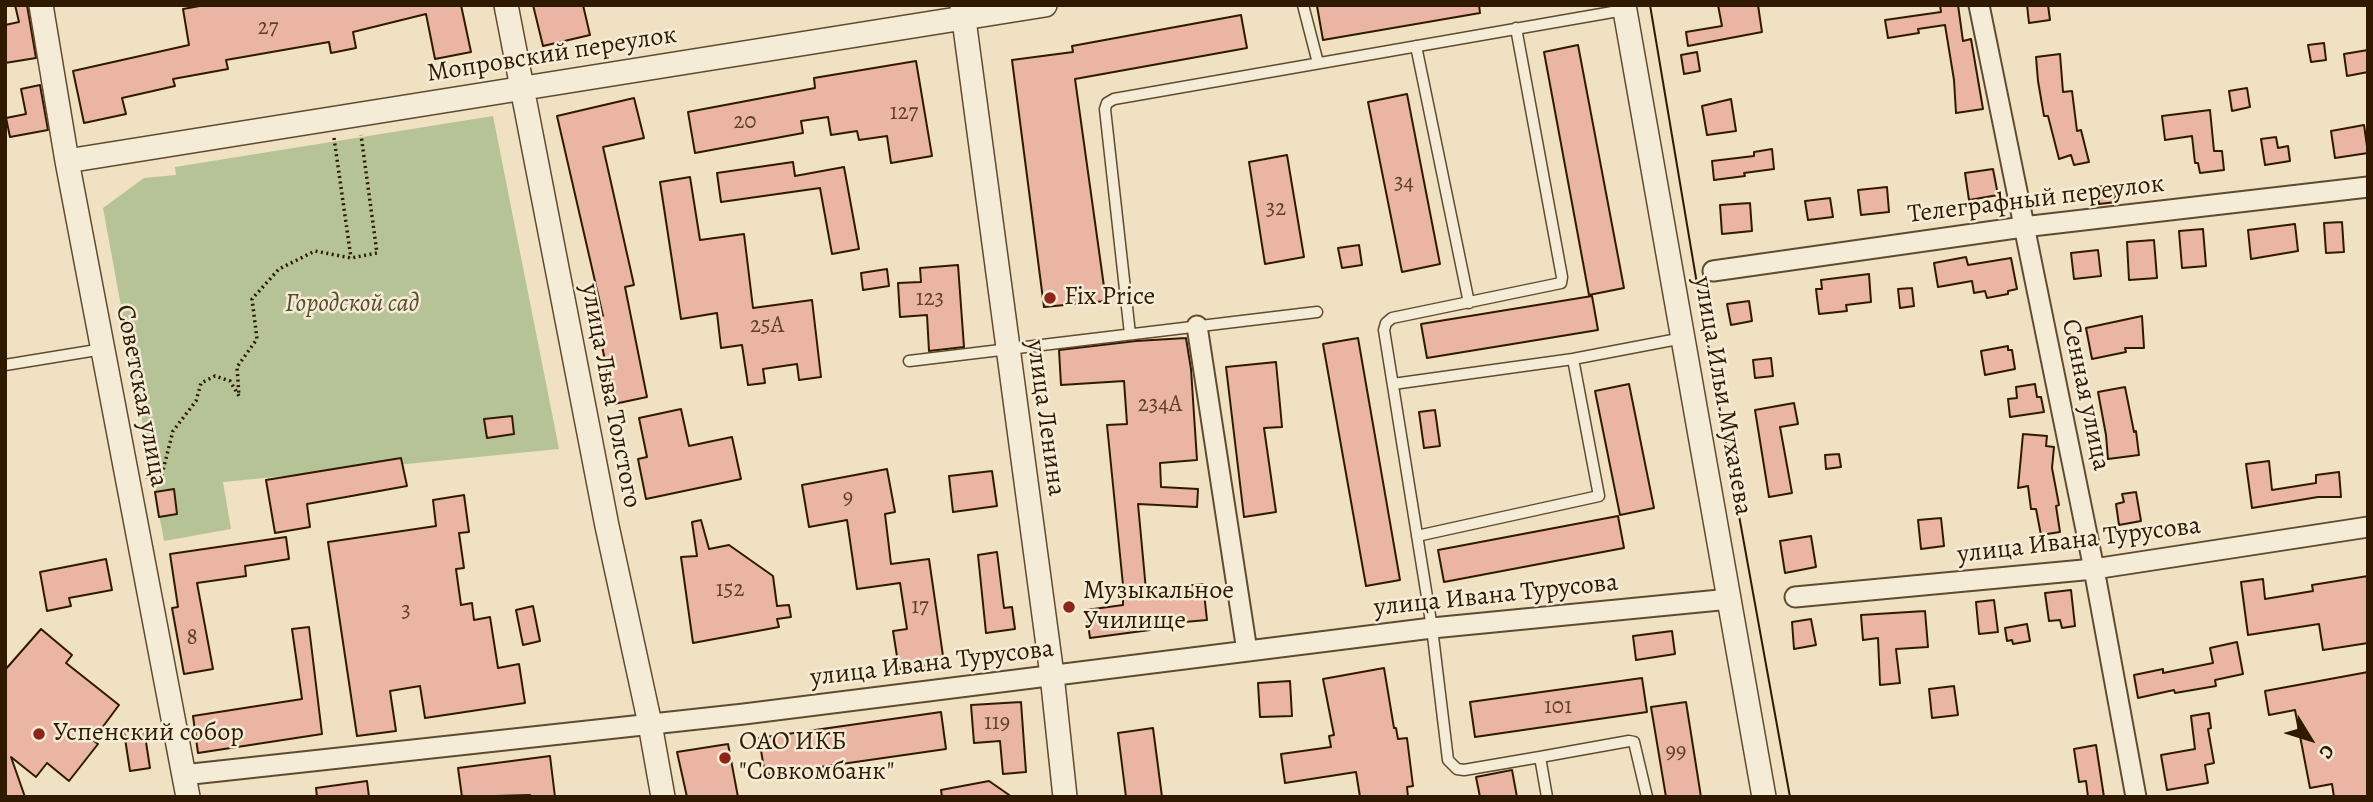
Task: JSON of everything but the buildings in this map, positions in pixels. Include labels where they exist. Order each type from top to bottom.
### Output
[{"type":"street","name":"Советская улица","points":[[41,5],[67,161],[185,786]]},
{"type":"street","name":"улица Льва Толстого","points":[[506,5],[607,526],[663,797]]},
{"type":"street","name":"Мопровский переулок","points":[[67,161],[523,88],[963,12],[1045,5]]},
{"type":"street","name":"Сенная улица","points":[[1979,5],[2094,569],[2136,797]]},
{"type":"street","name":"улица Ильи Мухачева","points":[[1624,7],[1764,797]]},
{"type":"street","name":"улица Ленина","points":[[963,12],[1052,675],[1065,797]]},
{"type":"street","name":"Телеграфный переулок","points":[[1713,271],[2023,226],[2368,187]]},
{"type":"street","points":[[1197,327],[1247,651]]},
{"type":"street","name":"улица Ивана Турусова","points":[[1795,597],[2094,569],[2368,527]]},
{"type":"street","name":"улица Ивана Турусова","points":[[185,786],[650,724],[1432,628],[1730,599]]},
{"type":"lane","points":[[1303,5],[1318,63]]},
{"type":"lane","points":[[1130,334],[1105,109],[1107,103],[1114,99],[1624,7]]},
{"type":"lane","points":[[1516,28],[1561,283],[1392,318],[1386,323],[1384,330],[1432,628],[1448,760],[1452,766],[1464,770],[1634,741],[1647,797]]},
{"type":"lane","points":[[1416,46],[1469,303]]},
{"type":"lane","points":[[909,361],[1317,312]]},
{"type":"lane","points":[[1393,384],[1573,359],[1683,338]]},
{"type":"lane","points":[[5,365],[103,349]]},
{"type":"lane","points":[[1417,536],[1598,496],[1573,359]]},
{"type":"lane","points":[[1540,757],[1547,797]]},
{"type":"path","points":[[129,480],[162,474],[173,431],[196,401],[201,383],[215,376],[230,381],[239,396],[237,367],[257,339],[252,299],[279,269],[315,251],[351,258],[376,253],[358,114]]},
{"type":"path","points":[[331,118],[351,258]]},
{"type":"green space","name":"Городской сад","points":[[493,116],[559,449],[223,482],[231,529],[164,541],[103,208],[144,178],[176,175],[175,167]]},
{"type":"tram line","points":[[1650,5],[1696,278],[1790,797]]},
{"type":"place","name":"Fix Price","points":[[1050,298]]},
{"type":"place","name":"Музыкальное Училище","points":[[1069,607]]},
{"type":"place","name":"Успенский собор","points":[[39,734]]},
{"type":"place","name":"ОАО ИКБ \"Совкомбанк\"","points":[[725,758]]}]
